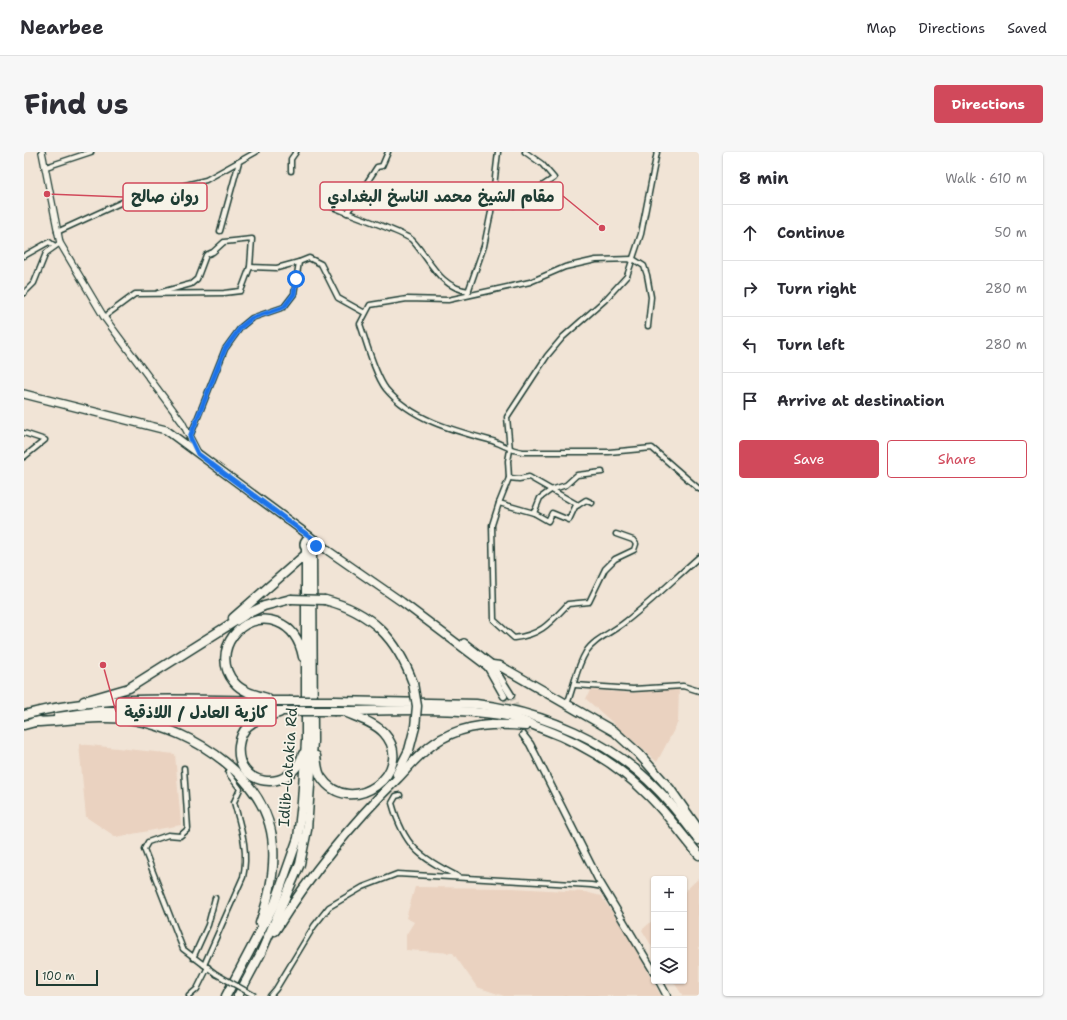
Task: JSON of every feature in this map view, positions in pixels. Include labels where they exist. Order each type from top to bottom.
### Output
[{"type":"highway","points":[[217,632],[308,549]]},
{"type":"highway","name":"Idlib-Latakia Rd","points":[[226,996],[275,903],[298,838],[310,741],[307,687],[308,549]]},
{"type":"highway","name":"Idlib-Latakia Rd","points":[[238,996],[260,955],[300,864],[306,830],[310,741],[308,549]]},
{"type":"highway","points":[[24,715],[69,705],[129,688],[217,632],[264,606],[292,599],[325,600],[352,609],[380,628],[399,652],[413,683],[417,706],[416,727],[409,750],[403,764],[377,798],[326,858],[290,906],[260,955]]},
{"type":"highway","points":[[289,701],[258,695],[245,690],[234,683],[228,672],[225,660],[226,649],[230,638],[238,629],[247,623],[258,619],[271,619],[283,624],[293,632],[300,643],[307,687]]},
{"type":"highway","points":[[489,665],[500,666],[615,732],[640,754],[670,789],[699,830]]},
{"type":"highway","points":[[69,705],[146,700],[335,701],[476,704],[499,706],[534,716],[593,740],[630,766],[658,790],[699,840]]},
{"type":"highway","points":[[24,725],[69,715],[100,711],[474,712],[503,715],[539,727],[580,744],[627,776],[651,797],[699,855]]},
{"type":"highway","points":[[289,711],[256,720],[248,727],[242,734],[239,742],[238,752],[240,762],[253,777],[262,781],[277,780],[288,776],[295,769],[310,741]]},
{"type":"highway","points":[[310,741],[320,776],[334,789],[344,793],[354,794],[373,789],[381,783],[392,765],[393,755],[391,745],[385,734],[377,727],[339,711]]},
{"type":"highway","points":[[34,722],[102,719],[133,720],[156,726],[191,739],[207,749],[246,782],[255,795],[269,826],[273,844],[273,878],[268,901],[250,952]]},
{"type":"highway","points":[[377,798],[429,748],[441,739],[459,731],[483,724],[507,724],[539,727]]},
{"type":"main road","points":[[24,394],[166,430],[327,550],[434,626],[445,630],[489,665],[511,695]]},
{"type":"main road","points":[[299,529],[308,549]]},
{"type":"main road","points":[[308,549],[306,539],[313,539]]},
{"type":"main road","points":[[308,549],[317,544],[313,539]]},
{"type":"main road","points":[[308,549],[327,550]]},
{"type":"main road","points":[[489,665],[504,696]]},
{"type":"main road","points":[[526,734],[603,888],[651,967]]},
{"type":"main road","points":[[661,984],[667,996]]},
{"type":"street","points":[[42,152],[58,244],[104,317],[182,422],[198,454]]},
{"type":"street","points":[[46,168],[92,152]]},
{"type":"street","points":[[57,232],[129,199],[206,180],[256,152]]},
{"type":"street","points":[[291,171],[291,159],[296,152]]},
{"type":"street","points":[[347,212],[377,167],[382,166],[388,152]]},
{"type":"street","points":[[467,296],[484,246],[491,212],[498,152]]},
{"type":"street","points":[[514,205],[554,178],[542,164],[525,152]]},
{"type":"street","points":[[616,534],[633,540],[636,544],[634,550],[615,559],[605,569],[589,602],[568,604],[548,625],[526,637],[514,638],[494,620],[492,525],[498,503],[509,478],[508,461],[510,450],[507,417],[547,356],[563,337],[605,300],[627,276],[641,234],[658,152]]},
{"type":"street","points":[[220,232],[239,162]]},
{"type":"street","points":[[332,207],[410,238],[438,276],[459,290],[469,291]]},
{"type":"street","points":[[104,317],[135,294],[153,294],[224,293],[242,291],[250,267],[252,239],[224,242],[213,252],[206,255],[197,279],[191,284],[153,294]]},
{"type":"street","points":[[24,256],[49,242],[58,244]]},
{"type":"street","points":[[24,293],[34,283],[46,253],[58,244]]},
{"type":"street","points":[[250,267],[277,268],[310,258],[321,264],[338,298],[365,313]]},
{"type":"street","points":[[648,326],[651,297],[647,275],[644,266],[633,259],[596,260],[565,267],[530,282],[448,300],[407,299],[370,305],[360,324],[386,388],[407,408],[441,426],[491,440],[510,450],[581,452],[652,448],[699,489]]},
{"type":"street","points":[[190,437],[225,349],[241,327],[252,318],[284,307],[294,294],[299,262]]},
{"type":"street","points":[[24,433],[45,440],[24,457]]},
{"type":"street","points":[[534,513],[540,498],[551,490],[566,485],[577,475],[602,472]]},
{"type":"street","points":[[509,478],[519,479],[529,477],[578,505]]},
{"type":"street","points":[[498,503],[534,513],[548,521],[552,513],[569,520],[575,507],[586,500],[592,503]]},
{"type":"street","points":[[567,704],[575,685],[578,667],[587,650],[605,635],[624,623],[699,557]]},
{"type":"street","points":[[575,685],[633,689],[683,686],[699,690]]},
{"type":"street","points":[[184,768],[188,829],[180,836],[168,835],[148,842],[144,849],[183,949],[216,974],[255,996]]},
{"type":"street","points":[[189,996],[196,989],[206,966],[243,877],[246,863],[246,847],[234,802],[240,789],[228,773],[231,768]]},
{"type":"street","points":[[400,795],[396,796],[392,803],[398,825],[404,837],[415,850],[438,866],[461,877]]},
{"type":"street","points":[[270,996],[276,989],[314,926],[329,907],[363,887],[398,874],[591,885],[603,888]]},
{"type":"street","points":[[193,958],[208,925],[215,898]]},
{"type":"shaded area","points":[[679,688],[678,722],[657,762],[586,699],[590,690],[633,693]]},
{"type":"shaded area","points":[[79,744],[175,754],[181,825],[116,837],[86,817]]},
{"type":"shaded area","points":[[699,878],[699,996],[683,996],[675,984],[687,984],[687,889]]},
{"type":"shaded area","points":[[415,887],[513,888],[585,892],[601,896],[628,935],[651,978],[651,984],[655,984],[661,996],[504,996],[477,987],[453,953],[406,950],[406,935],[414,922],[406,918]]},
{"type":"shaded area","points":[[651,922],[651,945],[642,930]]},
{"type":"tunnel","points":[[511,695],[519,714]]},
{"type":"tunnel","points":[[504,696],[512,713]]},
{"type":"tunnel","points":[[523,722],[528,734]]},
{"type":"place","name":"روان صالح","points":[[47,194]]},
{"type":"place","name":"مقام الشيخ محمد الناسخ البغدادي","points":[[602,228]]},
{"type":"place","name":"كازية العادل / اللاذقية","points":[[103,665]]},
{"type":"route","points":[[296,279],[294,294],[284,307],[268,314],[252,318],[241,327],[225,349],[223,357],[214,373],[200,408],[196,425],[190,437],[198,454],[314,539],[317,544],[316,546]]}]
